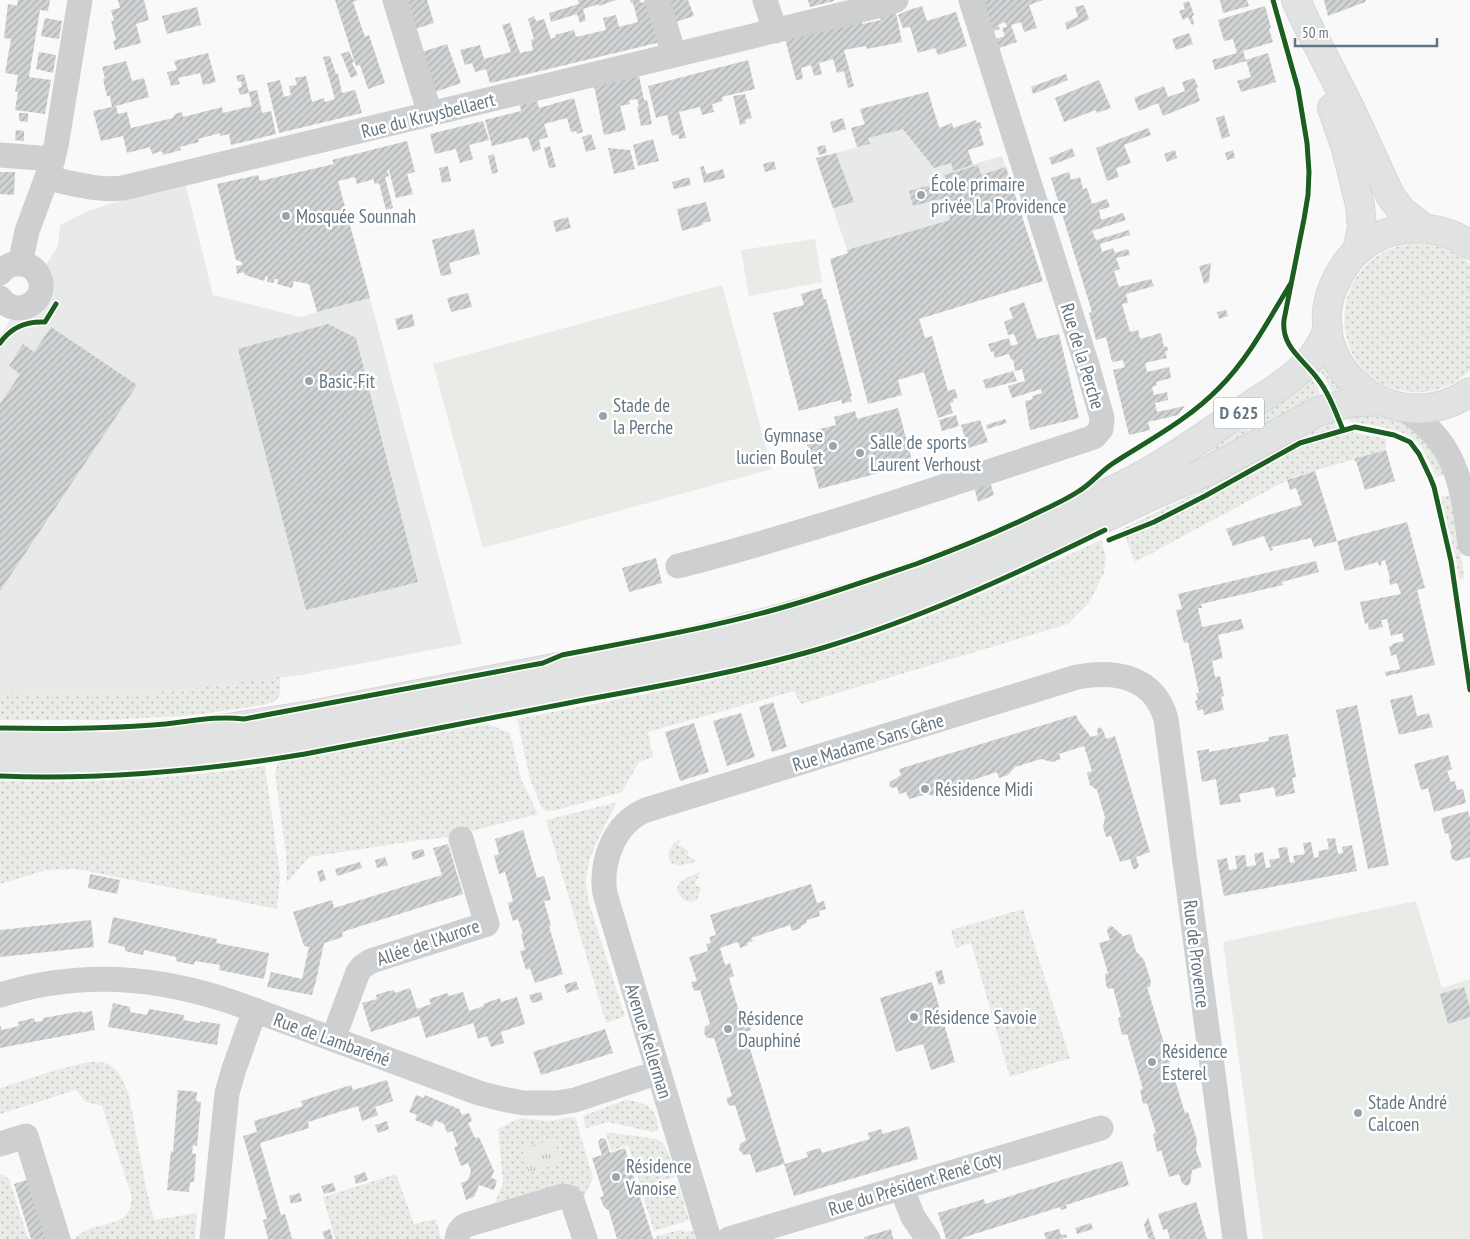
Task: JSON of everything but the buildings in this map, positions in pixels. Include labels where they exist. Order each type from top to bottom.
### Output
[{"type":"main road","points":[[1296,0],[1350,108],[1391,197],[1403,212],[1424,228]]},
{"type":"main road","points":[[1296,0],[1317,70],[1342,135],[1353,174],[1362,222],[1357,251]]},
{"type":"main road","points":[[1470,245],[1446,232],[1424,228],[1402,229],[1375,238],[1357,251],[1345,264],[1334,284],[1328,306],[1328,328],[1333,350],[1346,374],[1362,390],[1391,404],[1422,409],[1451,402],[1470,392]]},
{"type":"main road","name":"D 625","points":[[0,740],[136,737],[188,733],[275,721],[682,643],[745,629],[807,612],[876,590],[972,555],[1040,525],[1141,476],[1259,400],[1306,366],[1323,342],[1328,328]]},
{"type":"main road","name":"D 625","points":[[0,765],[136,763],[213,756],[276,746],[693,667],[792,643],[874,618],[965,583],[1212,469],[1318,412],[1348,403],[1391,404]]},
{"type":"street","points":[[10,269],[24,241],[50,168],[58,133],[80,0]]},
{"type":"street","points":[[396,0],[430,114]]},
{"type":"street","points":[[657,0],[674,54]]},
{"type":"street","points":[[765,0],[775,31]]},
{"type":"street","name":"Rue du Kruysbellaert","points":[[0,155],[50,168],[96,188],[124,188],[896,0]]},
{"type":"street","name":"Rue de la Perche","points":[[678,566],[770,542],[924,493],[1094,437],[1101,429],[1102,418],[1088,365],[971,0]]},
{"type":"street","points":[[3,307],[27,307],[35,301],[40,293],[41,283],[37,273],[30,266],[10,269]]},
{"type":"street","points":[[1391,404],[1417,417],[1431,430],[1448,452],[1461,494],[1470,544]]},
{"type":"street","name":"Rue Madame Sans Gêne","points":[[613,843],[628,820],[646,810],[1077,677],[1109,674],[1136,681]]},
{"type":"street","name":"Rue de Provence","points":[[1136,681],[1150,690],[1160,703],[1166,718],[1234,1239]]},
{"type":"street","name":"Allée de l'Aurore","points":[[333,1039],[355,980],[362,967],[371,960],[487,924],[461,839]]},
{"type":"street","name":"Avenue Kellerman","points":[[613,843],[604,872],[605,894],[710,1239]]},
{"type":"street","name":"Rue de Lambaréné","points":[[0,995],[32,986],[93,978],[150,982],[193,990],[255,1010],[479,1093],[502,1100],[524,1103],[552,1104],[575,1100],[658,1072]]},
{"type":"street","points":[[212,1239],[227,1093],[255,1010]]},
{"type":"street","name":"Rue du Président René Coty","points":[[729,1239],[1101,1128]]},
{"type":"street","points":[[0,1144],[26,1136],[58,1239]]},
{"type":"street","points":[[901,1187],[914,1217],[928,1239]]},
{"type":"street","points":[[456,1239],[461,1228],[563,1196],[572,1200],[585,1239]]},
{"type":"shaded area","name":"École primaire privée La Providence","points":[[928,92],[953,170],[1002,156],[1022,219],[876,265],[868,244],[847,250],[816,158],[870,144],[860,109]]},
{"type":"shaded area","points":[[186,186],[213,295],[300,317],[370,298],[462,644],[301,675],[149,694],[0,693],[0,336],[58,246],[60,225],[86,212],[109,204]]},
{"type":"green space","points":[[815,239],[822,282],[749,296],[741,250]]},
{"type":"green space","points":[[1416,243],[1445,249],[1458,255],[1470,264],[1470,371],[1450,385],[1427,392],[1410,392],[1381,383],[1360,366],[1348,343],[1344,317],[1349,291],[1363,269],[1385,252]]},
{"type":"green space","name":"Stade de la Perche","points":[[722,285],[772,469],[483,548],[433,364]]},
{"type":"green space","points":[[1327,364],[1347,392],[1334,394],[1319,369]]},
{"type":"green space","points":[[1311,377],[1323,398],[1187,471],[1158,473]]},
{"type":"green space","points":[[1376,413],[1410,422],[1448,474],[1436,477],[1428,459],[1418,443],[1412,438],[1396,431],[1349,421],[1345,414]]},
{"type":"green space","points":[[1334,419],[1337,429],[1386,439],[1386,450],[1293,477],[1135,562],[1126,539],[1120,530],[1188,497],[1304,432]]},
{"type":"green space","points":[[1454,494],[1464,579],[1459,579],[1441,497]]},
{"type":"green space","points":[[1101,540],[1106,557],[1104,573],[1089,603],[1068,624],[801,704],[794,691],[648,732],[653,757],[639,762],[622,792],[553,811],[543,809],[541,806],[530,779],[517,719],[726,677],[849,644],[945,609]]},
{"type":"green space","points":[[280,677],[280,694],[276,701],[264,705],[186,716],[105,720],[0,720],[0,693],[149,694]]},
{"type":"green space","points":[[488,724],[510,733],[521,779],[538,814],[449,837],[309,857],[287,883],[286,855],[275,773],[279,762]]},
{"type":"green space","points":[[265,766],[280,876],[277,909],[77,869],[47,870],[0,884],[0,781],[67,782],[133,779]]},
{"type":"green space","points":[[617,802],[589,862],[586,884],[588,900],[625,1016],[606,1023],[546,820]]},
{"type":"green space","points":[[682,838],[678,845],[689,851],[687,855],[697,861],[684,865],[673,864],[668,855],[669,851],[675,842]]},
{"type":"green space","points":[[700,872],[695,885],[701,888],[697,900],[685,901],[678,890],[680,882]]},
{"type":"green space","name":"Stade André Calcoen","points":[[1416,901],[1442,988],[1470,979],[1470,1239],[1263,1239],[1223,942]]},
{"type":"green space","points":[[1023,909],[1070,1058],[1010,1077],[971,943],[956,948],[951,930]]},
{"type":"green space","points":[[88,1062],[101,1062],[114,1068],[129,1095],[146,1188],[154,1220],[197,1213],[195,1239],[75,1239],[83,1232],[92,1228],[120,1220],[130,1206],[131,1194],[102,1106],[86,1102],[76,1090],[0,1114],[0,1088]]},
{"type":"green space","points":[[625,1100],[639,1102],[649,1107],[656,1116],[658,1130],[653,1132],[608,1122],[586,1128],[583,1116]]},
{"type":"green space","points":[[575,1117],[593,1178],[582,1201],[492,1210],[503,1183],[498,1129],[520,1118],[547,1121]]},
{"type":"green space","points":[[606,1132],[657,1139],[665,1146],[675,1177],[641,1186],[628,1145],[611,1151]]},
{"type":"green space","points":[[554,1139],[561,1163],[529,1173],[522,1148]]},
{"type":"green space","points":[[0,1174],[9,1179],[28,1239],[0,1239]]},
{"type":"green space","points":[[396,1174],[414,1224],[436,1219],[441,1239],[335,1239],[323,1197]]},
{"type":"green space","points":[[677,1182],[689,1220],[654,1231],[642,1193]]},
{"type":"green space","points":[[680,1230],[685,1232],[693,1231],[695,1239],[657,1239],[656,1236]]},
{"type":"cycle path","points":[[1273,0],[1298,89],[1307,143],[1309,172],[1308,195],[1284,320],[1284,329],[1289,345],[1325,390],[1343,430]]},
{"type":"cycle path","points":[[0,728],[115,727],[210,719],[244,719],[543,663],[562,655],[734,620],[807,600],[916,564],[995,532],[1065,499],[1083,488],[1112,464],[1168,429],[1194,410],[1219,388],[1240,364],[1291,283]]},
{"type":"cycle path","points":[[0,343],[4,337],[20,326],[45,322],[56,304]]},
{"type":"cycle path","points":[[1109,540],[1154,522],[1300,443],[1355,427],[1394,435],[1410,442],[1419,454],[1434,487],[1451,561],[1470,690]]},
{"type":"cycle path","points":[[0,776],[77,777],[153,773],[267,760],[733,671],[819,649],[893,624],[965,596],[1105,530]]},
{"type":"place","name":"École primaire privée La Providence","points":[[921,195]]},
{"type":"place","name":"Mosquée Sounnah","points":[[286,216]]},
{"type":"place","name":"Basic-Fit","points":[[309,381]]},
{"type":"place","name":"Stade de la Perche","points":[[603,416]]},
{"type":"place","name":"Gymnase lucien Boulet","points":[[833,446]]},
{"type":"place","name":"Salle de sports Laurent Verhoust","points":[[860,453]]},
{"type":"place","name":"Résidence Midi","points":[[925,789]]},
{"type":"place","name":"Résidence Savoie","points":[[914,1017]]},
{"type":"place","name":"Résidence Dauphiné","points":[[728,1029]]},
{"type":"place","name":"Résidence Esterel","points":[[1152,1062]]},
{"type":"place","name":"Stade André Calcoen","points":[[1358,1113]]},
{"type":"place","name":"Résidence Vanoise","points":[[616,1177]]}]
